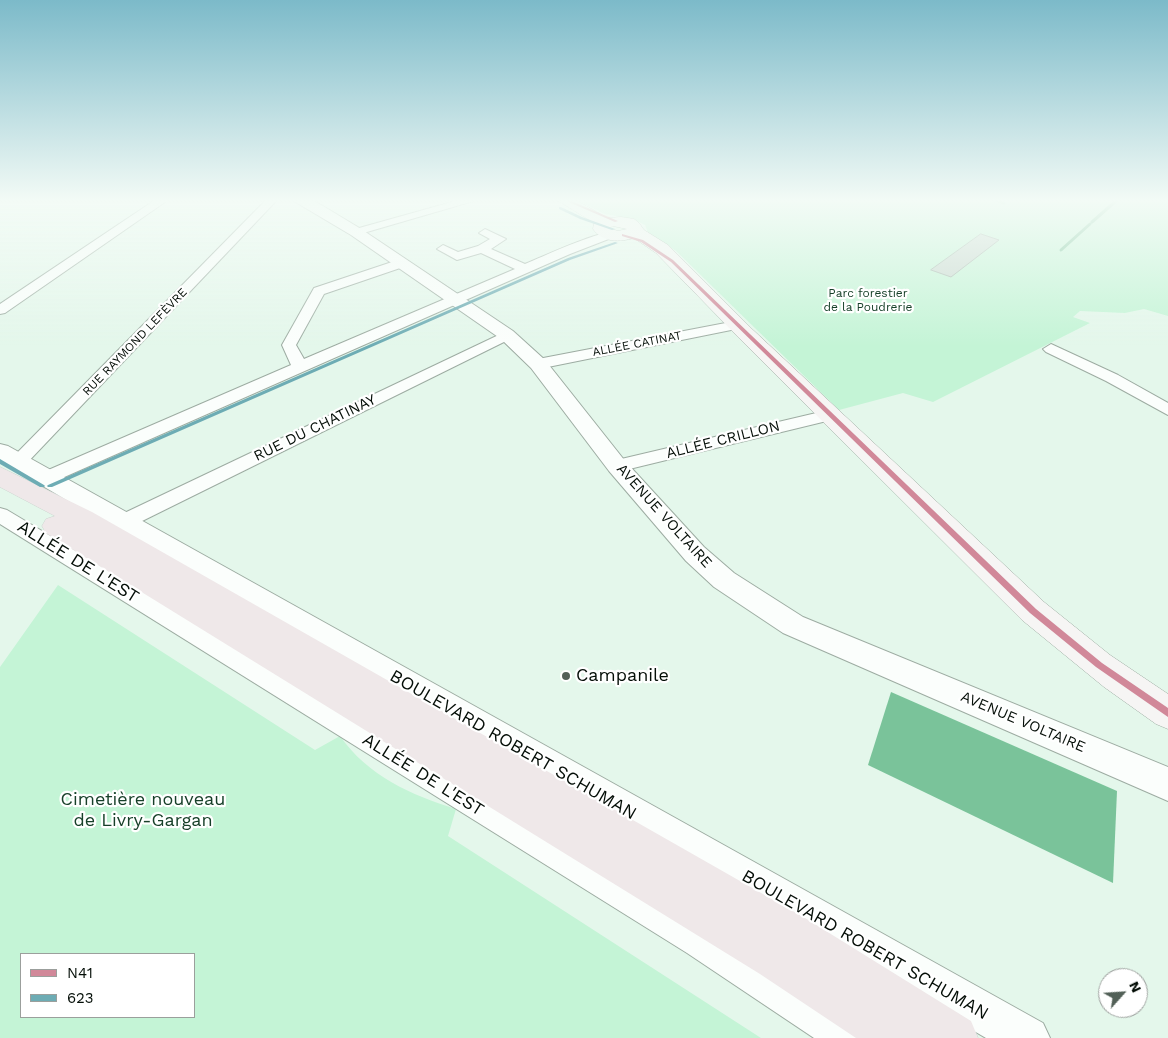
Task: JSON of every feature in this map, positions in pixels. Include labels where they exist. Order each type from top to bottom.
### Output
[{"type":"highway","points":[[6,462],[82,518],[788,934],[954,1038]]},
{"type":"highway","points":[[0,494],[776,958],[898,1038]]},
{"type":"main road","points":[[653,248],[672,261],[736,325],[1071,645],[1110,675],[1168,713]]},
{"type":"street","points":[[0,310],[91,248]]},
{"type":"street","name":"RUE RAYMOND LEFÈVRE","points":[[6,462],[223,248]]},
{"type":"street","name":"AVENUE VOLTAIRE","points":[[380,248],[507,335],[538,364],[617,466],[695,554],[724,580],[793,625],[1168,784]]},
{"type":"street","points":[[46,478],[572,248]]},
{"type":"street","points":[[443,249],[457,256],[482,249],[526,269]]},
{"type":"street","points":[[300,367],[289,345],[319,290],[402,263]]},
{"type":"street","name":"ALLÉE CATINAT","points":[[538,364],[736,325]]},
{"type":"street","name":"RUE DU CHATINAY","points":[[123,522],[507,335]]},
{"type":"street","points":[[1051,349],[1112,378],[1168,410]]},
{"type":"street","name":"ALLÉE CRILLON","points":[[617,466],[829,414]]},
{"type":"street","name":"BOULEVARD ROBERT SCHUMAN","points":[[6,462],[46,478],[1028,1038]]},
{"type":"street","name":"ALLÉE DE L'EST","points":[[0,515],[698,942],[800,1007],[843,1038]]},
{"type":"green space","name":"Parc forestier de la Poudrerie","points":[[672,248],[1168,248],[1168,316],[1144,309],[1125,313],[1080,311],[1073,317],[1090,323],[933,402],[903,393],[839,410]]},
{"type":"green space","name":"Cimetière nouveau de Livry-Gargan","points":[[58,585],[315,750],[340,736],[351,750],[377,773],[407,790],[456,809],[448,836],[761,1038],[0,1038],[0,667]]},
{"type":"shaded area","points":[[891,692],[1117,791],[1113,883],[868,765]]},
{"type":"building","points":[[961,248],[988,248],[951,277],[931,270]]},
{"type":"transit line","name":"623","points":[[50,486],[569,259],[600,248]]},
{"type":"transit line","name":"N41","points":[[653,248],[672,261],[1033,611],[1099,665],[1168,713]]},
{"type":"transit line","name":"623","points":[[0,461],[42,486]]},
{"type":"place","name":"Campanile","points":[[566,676]]}]
